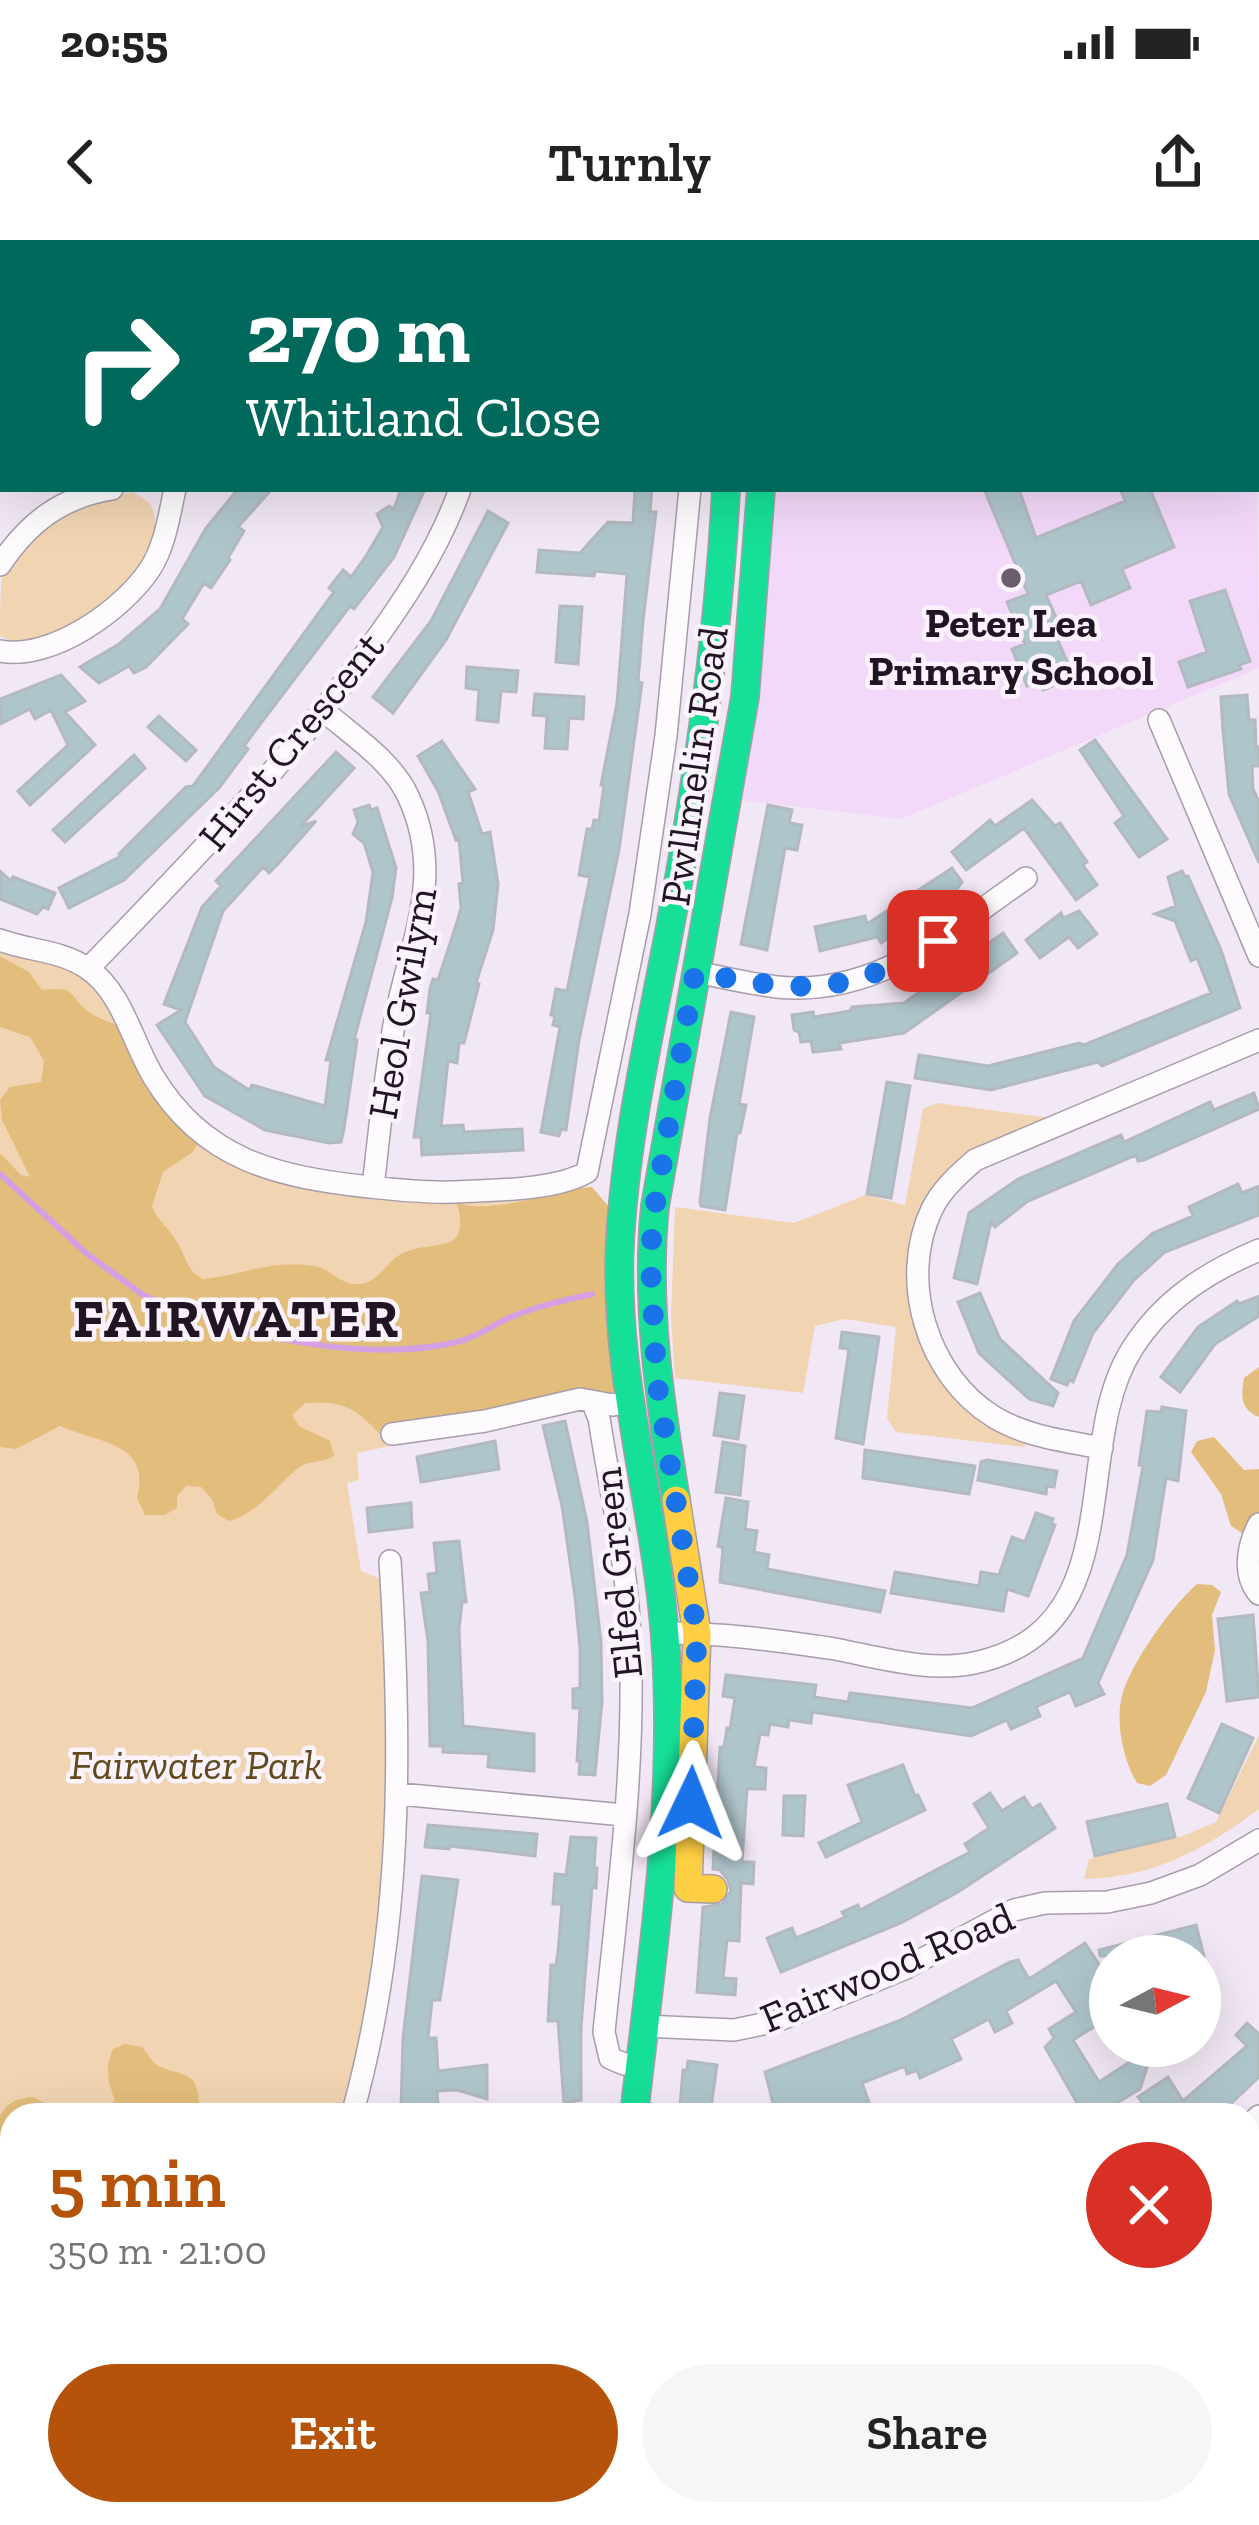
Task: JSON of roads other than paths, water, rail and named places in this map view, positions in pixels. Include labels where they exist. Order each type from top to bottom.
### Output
[{"type":"street","points":[[0,565],[18,538],[55,507],[93,492]]},
{"type":"street","points":[[0,651],[55,644],[97,622],[121,602],[150,569],[164,537],[174,492]]},
{"type":"street","name":"Hirst Crescent","points":[[88,969],[234,818],[324,711],[410,592],[459,492]]},
{"type":"street","name":"Pwllmelin Road","points":[[373,1187],[444,1192],[574,1180],[586,1172],[640,914],[682,593],[690,492]]},
{"type":"street","name":"Pwllmelin Road","points":[[635,2103],[670,1712],[665,1633],[619,1295],[625,1184],[713,669],[726,492]]},
{"type":"street","name":"Pwllmelin Road","points":[[713,1888],[688,1888],[697,1633],[657,1382],[650,1256],[745,697],[760,492]]},
{"type":"street","name":"Heol Gwilym","points":[[324,711],[384,764],[407,794],[420,831],[425,869],[425,902],[393,1027],[373,1187]]},
{"type":"street","points":[[1159,720],[1259,956]]},
{"type":"street","points":[[695,972],[781,987],[848,983],[902,963],[1026,878]]},
{"type":"street","points":[[672,918],[704,924]]},
{"type":"street","points":[[0,940],[59,954],[88,969],[110,990],[154,1079],[203,1135],[258,1167],[284,1175],[373,1187]]},
{"type":"street","points":[[1102,1448],[1045,1438],[990,1414],[942,1363],[920,1309],[917,1279],[921,1243],[932,1209],[950,1182],[975,1160],[1259,1040]]},
{"type":"street","points":[[601,1108],[636,1116]]},
{"type":"street","points":[[665,1633],[717,1632],[932,1664],[973,1663],[1036,1634],[1064,1601],[1085,1557],[1114,1390],[1130,1351],[1178,1294],[1205,1275],[1259,1250]]},
{"type":"street","points":[[392,1434],[485,1421],[580,1399],[613,1405],[632,1401]]},
{"type":"street","name":"Elfed Green","points":[[593,1404],[628,1597],[631,1710],[604,2032],[610,2058],[640,2064]]},
{"type":"street","points":[[1259,1524],[1251,1539],[1248,1564],[1252,1586],[1259,1594]]},
{"type":"street","points":[[355,2103],[373,2032],[386,1949],[398,1794],[390,1561]]},
{"type":"street","points":[[398,1794],[624,1815]]},
{"type":"street","name":"Fairwood Road","points":[[644,2026],[734,2030],[777,2021],[904,1970],[1014,1910],[1045,1903],[1107,1902],[1151,1892],[1200,1875],[1259,1840]]},
{"type":"waterway","points":[[0,1174],[86,1253],[143,1295],[198,1317]]},
{"type":"waterway","points":[[213,1324],[337,1347],[431,1347],[461,1341],[521,1313],[592,1294]]},
{"type":"place","name":"Peter Lea Primary School","points":[[1011,578]]},
{"type":"district","name":"FAIRWATER","points":[[237,1318]]},
{"type":"park label","name":"Fairwater Park","points":[[196,1764]]}]
